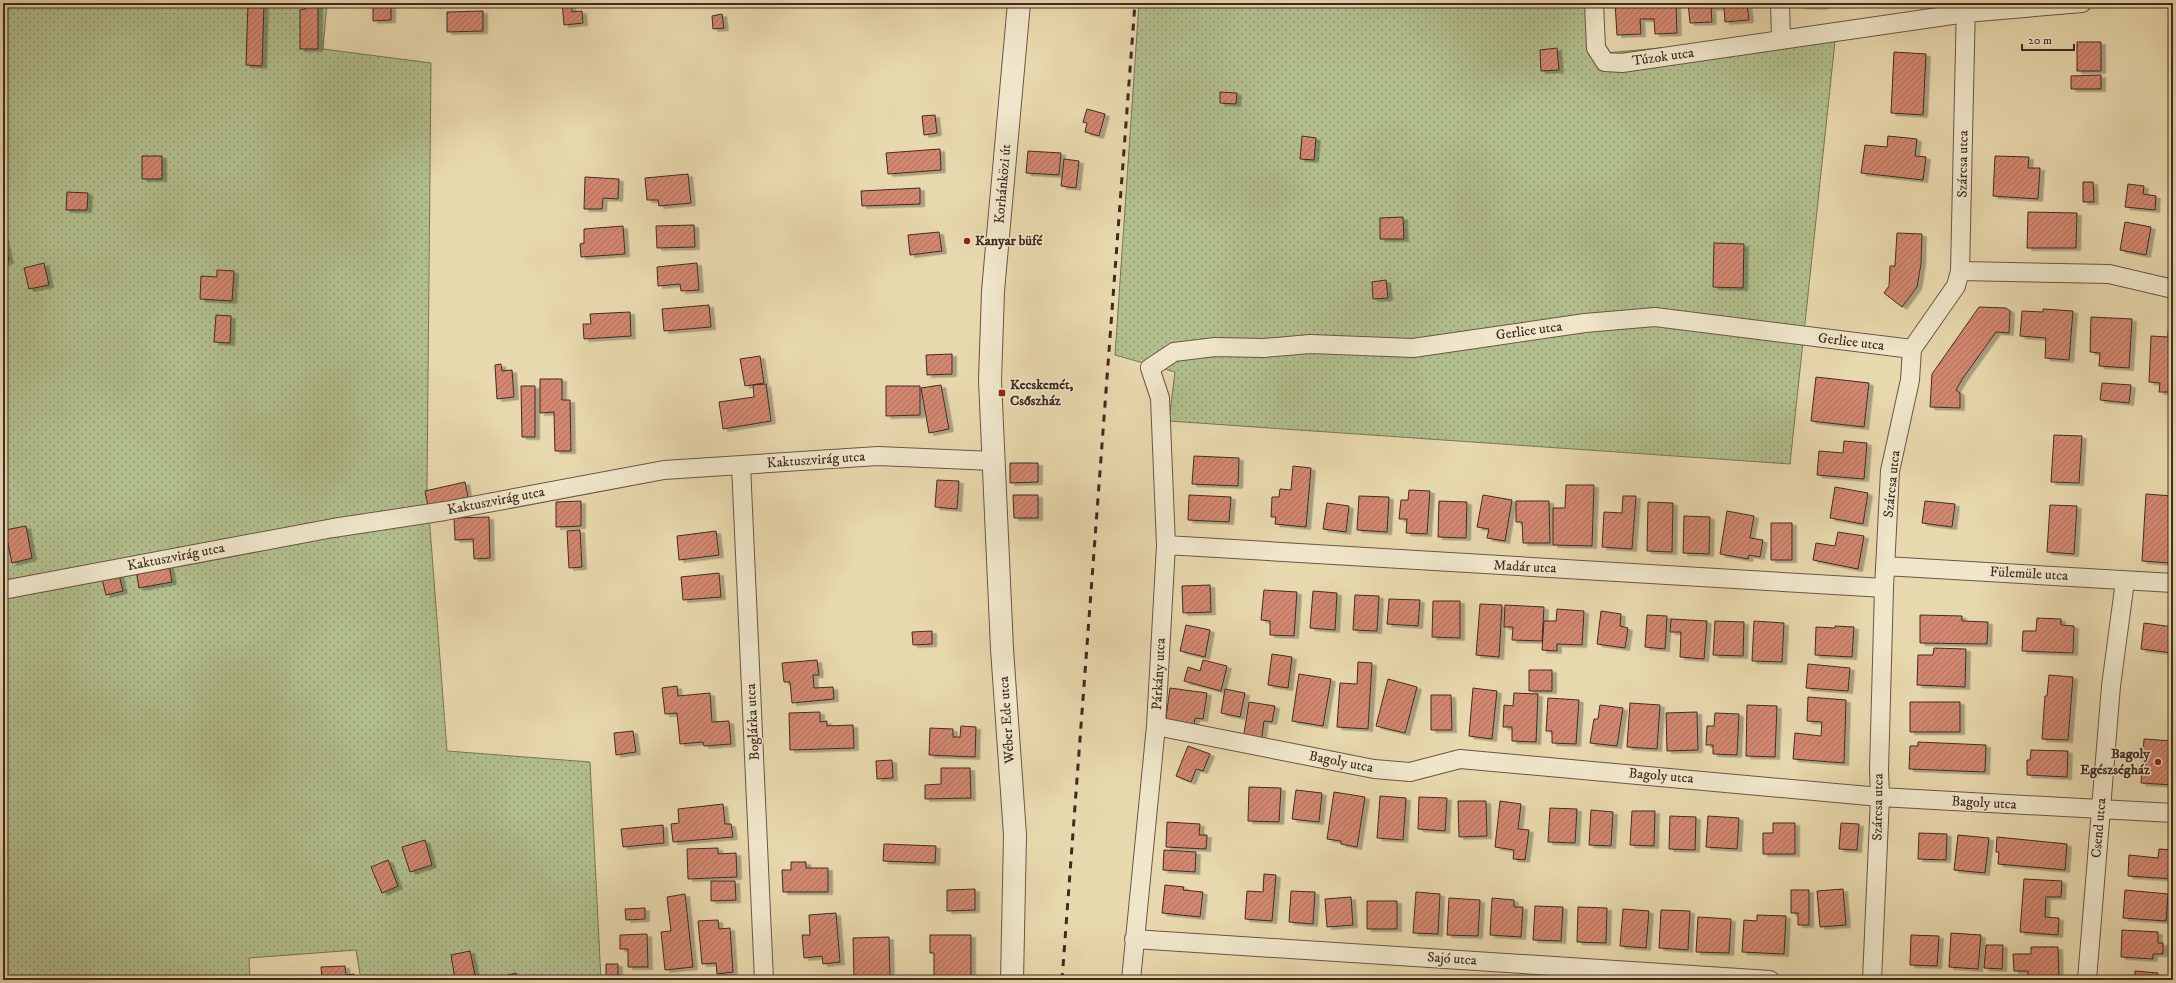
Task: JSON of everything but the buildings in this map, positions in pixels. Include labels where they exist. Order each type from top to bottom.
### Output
[{"type":"street","name":"Korhánközi út","points":[[993,461],[990,380],[993,291],[1019,3]]},
{"type":"street","name":"Túzok utca","points":[[1594,3],[1596,48],[1605,62],[1622,63],[1781,40],[1966,8],[2082,3]]},
{"type":"street","points":[[1780,3],[1781,40]]},
{"type":"street","name":"Szárcsa utca","points":[[1872,980],[1880,797],[1879,770],[1884,588],[1890,471],[1910,380],[1912,349],[1956,286],[1960,271],[1966,8]]},
{"type":"street","points":[[1960,271],[2109,274],[2173,289]]},
{"type":"street","name":"Gerlice utca","points":[[1150,368],[1174,352],[1215,347],[1264,348],[1310,344],[1413,348],[1585,323],[1655,317],[1912,349]]},
{"type":"street","name":"Párkány utca","points":[[1131,980],[1156,726],[1166,545],[1160,398],[1150,368]]},
{"type":"street","name":"Kaktuszvirág utca","points":[[3,590],[325,529],[445,511],[664,470],[878,456],[993,461]]},
{"type":"street","name":"Wéber Ede utca","points":[[993,461],[1002,649],[1015,835],[1012,980]]},
{"type":"street","name":"Boglárka utca","points":[[741,465],[764,980]]},
{"type":"street","name":"Madár utca","points":[[1166,545],[1884,588]]},
{"type":"street","name":"Fülemüle utca","points":[[1885,566],[2173,583]]},
{"type":"street","name":"Csend utca","points":[[2087,980],[2111,686],[2125,581]]},
{"type":"street","name":"Bagoly utca","points":[[1156,726],[1374,769],[1410,772],[1460,759],[1880,797],[2173,813]]},
{"type":"street","name":"Sajó utca","points":[[1134,938],[1770,980]]},
{"type":"green space","points":[[3,3],[327,3],[323,49],[431,63],[427,488],[447,751],[590,762],[601,980],[361,980],[356,950],[249,958],[250,980],[3,980]]},
{"type":"green space","points":[[1139,3],[1591,3],[1594,54],[1836,32],[1790,464],[1169,421],[1175,372],[1115,355]]},
{"type":"railway","points":[[1062,980],[1135,3]]},
{"type":"place","name":"Kanyar büfé","points":[[967,241]]},
{"type":"place","name":"Kecskemét, Csőszház","points":[[1002,393]]},
{"type":"place","name":"Bagoly Egészségház","points":[[2158,762]]}]
